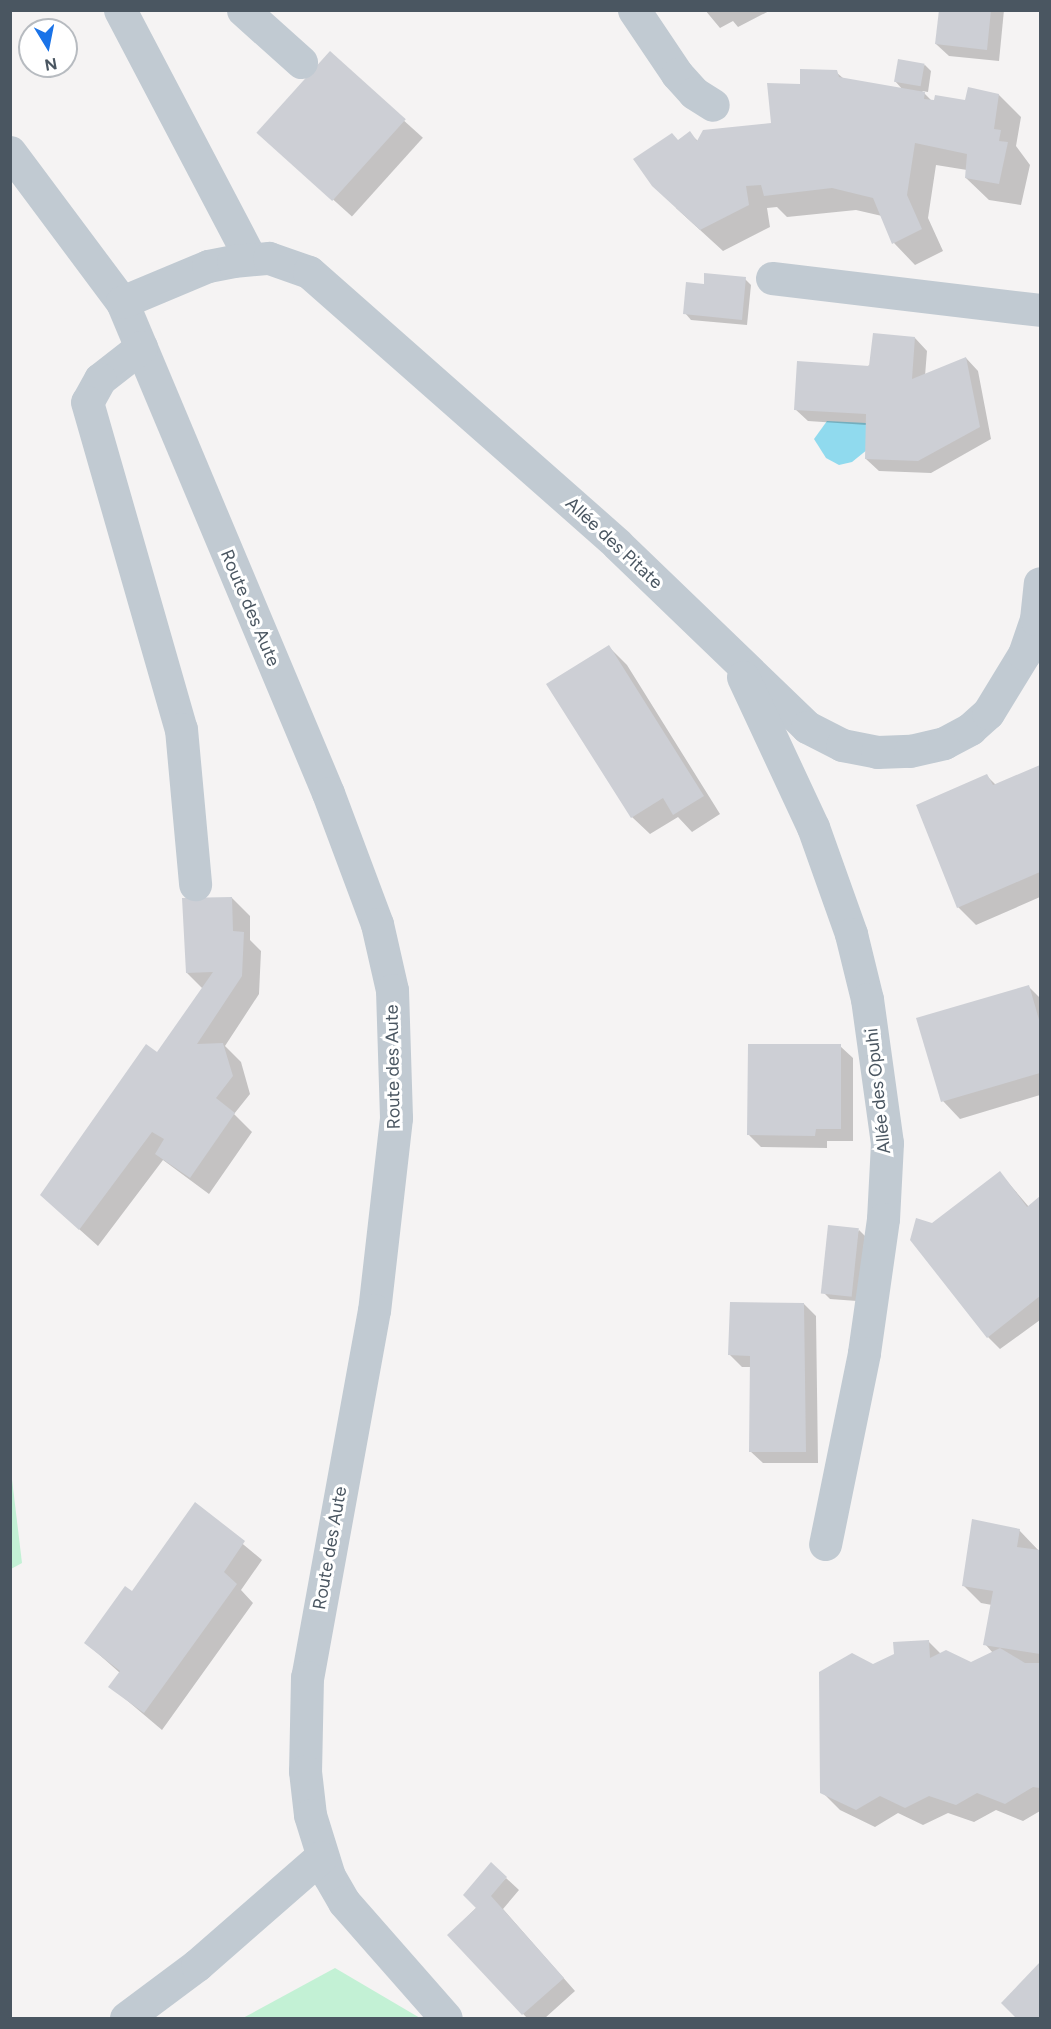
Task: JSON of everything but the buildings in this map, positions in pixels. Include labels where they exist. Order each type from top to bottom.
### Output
[{"type":"street","points":[[120,10],[156,84],[250,259]]},
{"type":"street","points":[[243,10],[301,62]]},
{"type":"street","points":[[634,10],[677,74],[694,93],[713,105]]},
{"type":"street","name":"Route des Aute","points":[[10,152],[122,302],[355,858],[377,924],[392,990],[396,1118],[374,1310],[307,1677],[305,1771],[321,1857],[344,1902],[446,2019]]},
{"type":"street","name":"Allée des Pitate","points":[[122,302],[208,266],[250,259],[269,258],[309,272],[608,536],[807,728],[842,745],[877,752],[910,751],[944,743],[982,718],[1008,684],[1036,619],[1041,583]]},
{"type":"street","points":[[772,278],[1041,310]]},
{"type":"street","points":[[141,348],[100,379],[87,402],[181,729],[195,884]]},
{"type":"street","name":"Allée des Opuhi","points":[[736,659],[813,827],[851,934],[867,999],[887,1143],[883,1219],[864,1353],[825,1544]]},
{"type":"street","points":[[126,2019],[197,1965],[321,1857]]},
{"type":"green space","points":[[11,1471],[22,1563],[10,1569]]},
{"type":"green space","points":[[335,1968],[420,2018],[243,2018]]},
{"type":"water","points":[[827,421],[866,423],[873,445],[852,462],[839,465],[826,458],[814,439]]}]
